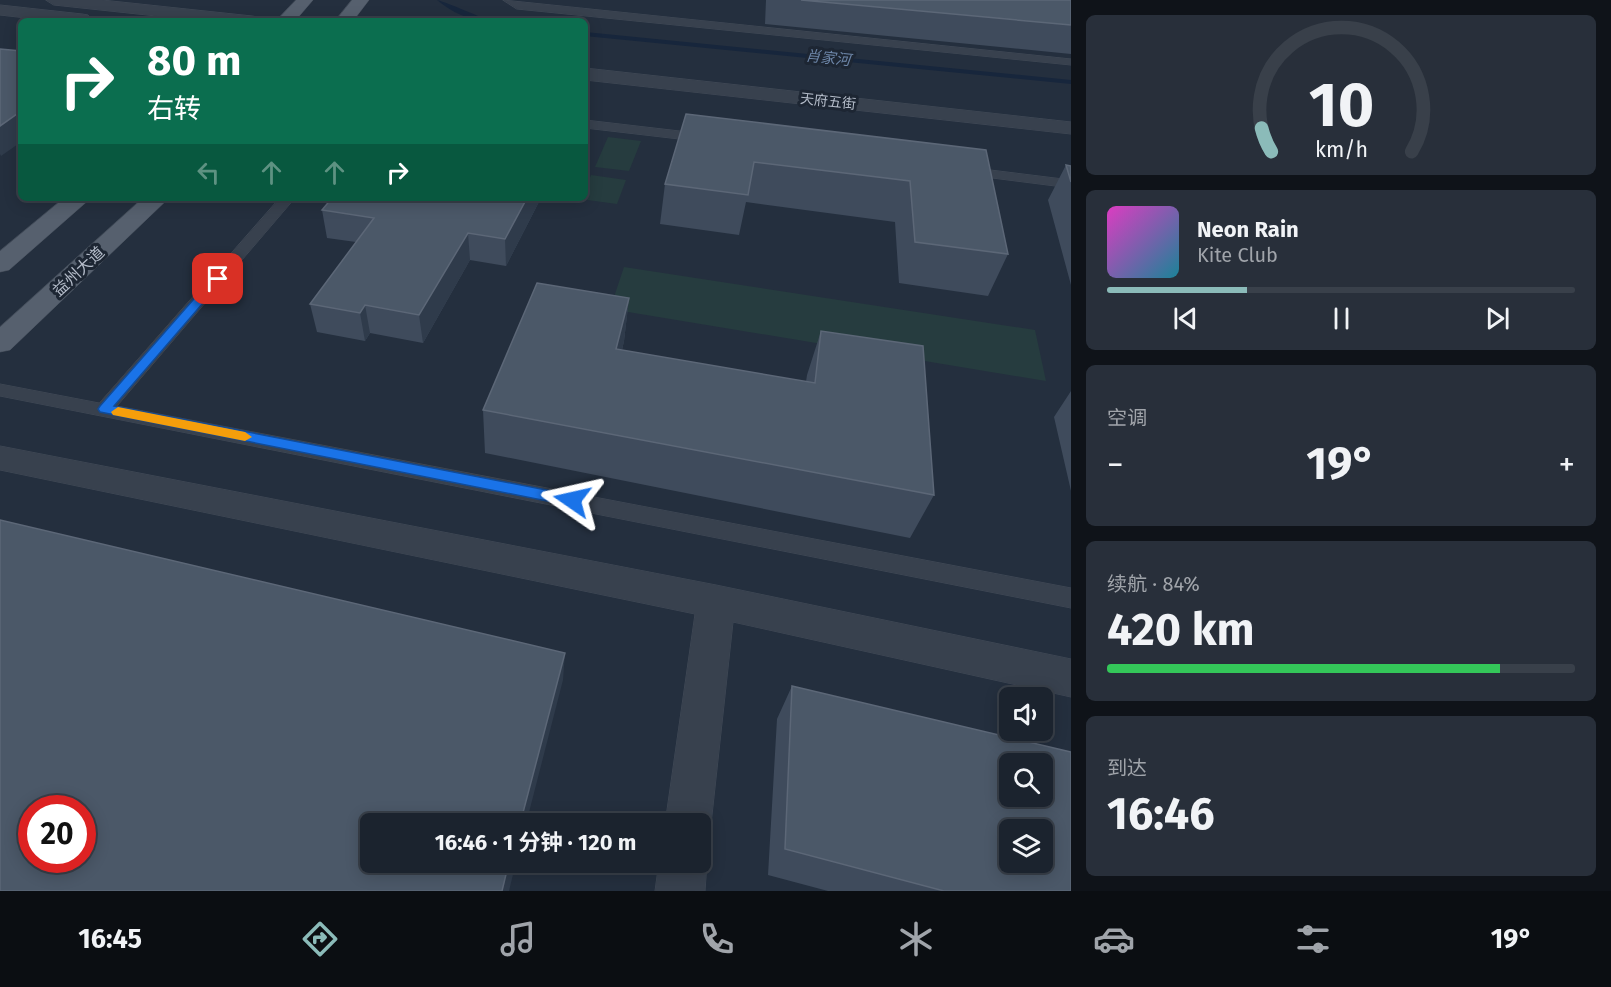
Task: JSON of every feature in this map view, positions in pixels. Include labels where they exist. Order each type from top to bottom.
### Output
[{"type":"main road","points":[[288,18],[305,0]]},
{"type":"main road","points":[[346,18],[361,0]]},
{"type":"main road","points":[[0,264],[75,201]]},
{"type":"main road","name":"益州大道","points":[[0,343],[154,201]]},
{"type":"street","points":[[54,0],[224,18]]},
{"type":"street","points":[[0,10],[71,18]]},
{"type":"street","name":"天府五街","points":[[588,57],[952,96]]},
{"type":"street","name":"天府五街","points":[[588,74],[1071,128]]},
{"type":"street","points":[[0,458],[716,602],[1071,678]]},
{"type":"street","points":[[689,813],[716,602]]},
{"type":"street","points":[[681,891],[682,873]]},
{"type":"lane","points":[[508,0],[517,6],[1071,62]]},
{"type":"lane","points":[[588,124],[716,140]]},
{"type":"lane","points":[[954,169],[1071,184]]},
{"type":"lane","points":[[104,409],[285,201]]},
{"type":"lane","points":[[0,390],[1071,598]]},
{"type":"green space","points":[[608,137],[641,141],[629,171],[595,167]]},
{"type":"green space","points":[[591,175],[626,180],[617,204],[588,200],[588,182]]},
{"type":"green space","points":[[624,267],[1035,330],[1046,381],[610,309]]},
{"type":"building","points":[[801,0],[1071,0],[1071,25]]},
{"type":"building","points":[[0,49],[18,51],[18,113],[0,126]]},
{"type":"building","points":[[686,114],[986,150],[1008,254],[915,242],[910,181],[754,162],[748,195],[665,184]]},
{"type":"building","points":[[1066,165],[1071,166],[1071,182]]},
{"type":"building","points":[[330,201],[525,201],[505,239],[468,233],[419,315],[365,305],[360,313],[310,304],[374,218],[322,210]]},
{"type":"building","points":[[537,283],[629,298],[616,349],[815,383],[821,331],[923,346],[934,495],[483,410]]},
{"type":"building","points":[[0,520],[565,653],[523,813],[360,813],[360,873],[506,873],[502,891],[0,891]]},
{"type":"building","points":[[792,686],[999,735],[999,741],[1024,741],[1071,752],[1071,891],[944,891],[785,849]]},
{"type":"waterway","name":"肖家河","points":[[440,0],[454,10],[477,18]]},
{"type":"waterway","name":"肖家河","points":[[588,34],[1071,82]]},
{"type":"slow traffic","points":[[118,412],[245,437]]},
{"type":"route","points":[[218,279],[104,409],[572,500]]}]
